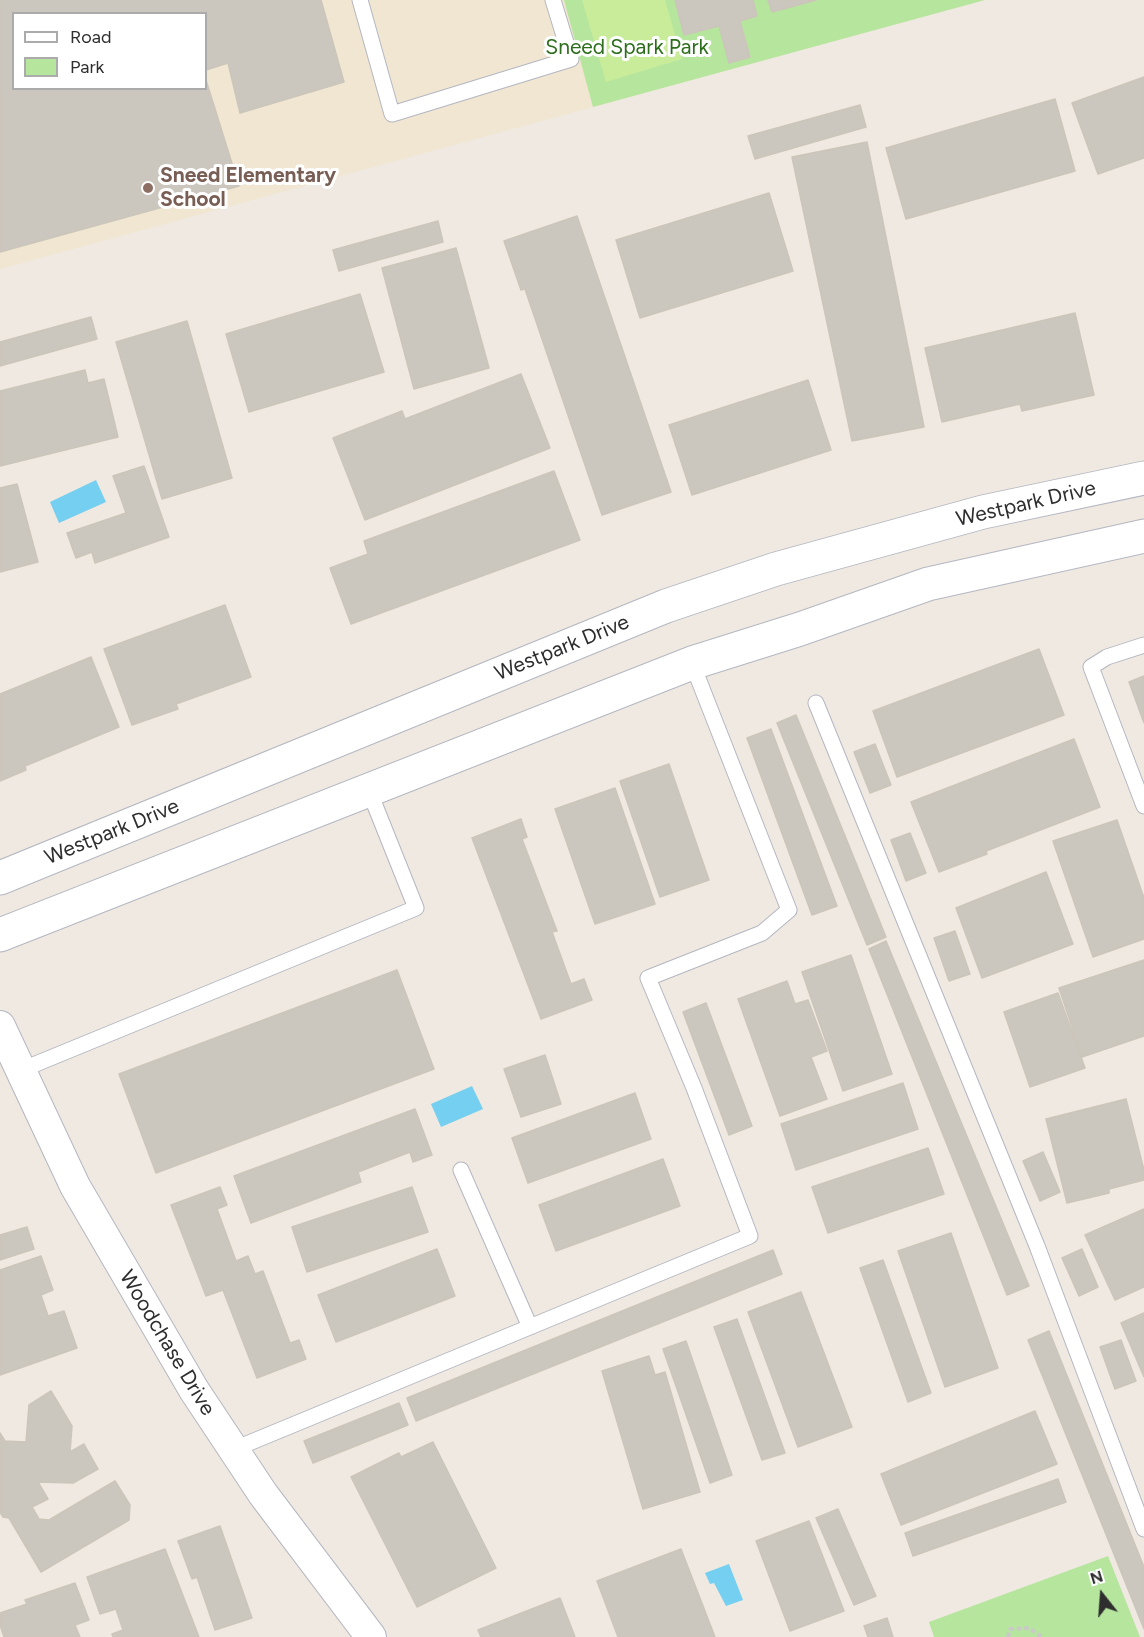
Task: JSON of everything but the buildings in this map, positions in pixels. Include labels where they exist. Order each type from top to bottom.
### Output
[{"type":"main road","name":"Westpark Drive","points":[[0,878],[666,606],[776,569],[983,512],[1144,478]]},
{"type":"main road","points":[[0,935],[368,788],[692,663],[800,629],[928,584],[1144,536]]},
{"type":"street","name":"Woodchase Drive","points":[[0,1026],[75,1186],[194,1390],[232,1450],[371,1637]]},
{"type":"lane","points":[[360,0],[392,114],[571,59],[553,0]]},
{"type":"lane","points":[[1144,645],[1107,657],[1091,667],[1144,806]]},
{"type":"lane","points":[[232,1450],[750,1236],[694,1088],[648,978],[762,933],[789,910],[692,663]]},
{"type":"lane","points":[[816,703],[1037,1246],[1144,1528]]},
{"type":"lane","points":[[21,1070],[416,908],[368,788]]},
{"type":"lane","points":[[461,1170],[530,1327]]},
{"type":"path","points":[[1008,1637],[1010,1629],[1029,1628],[1042,1637]]},
{"type":"shaded area","name":"Sneed Elementary School","points":[[0,0],[985,0],[0,269]]},
{"type":"green space","name":"Sneed Spark Park","points":[[564,0],[985,0],[593,107]]},
{"type":"green space","points":[[582,0],[665,0],[682,59],[606,82]]},
{"type":"green space","points":[[1108,1556],[1140,1637],[934,1637],[929,1622]]},
{"type":"water","points":[[96,480],[106,502],[59,523],[50,502]]},
{"type":"water","points":[[472,1086],[483,1109],[441,1127],[431,1104]]},
{"type":"water","points":[[729,1564],[743,1600],[726,1606],[714,1583],[710,1584],[705,1573]]},
{"type":"place","name":"Sneed Elementary School","points":[[148,188]]}]
